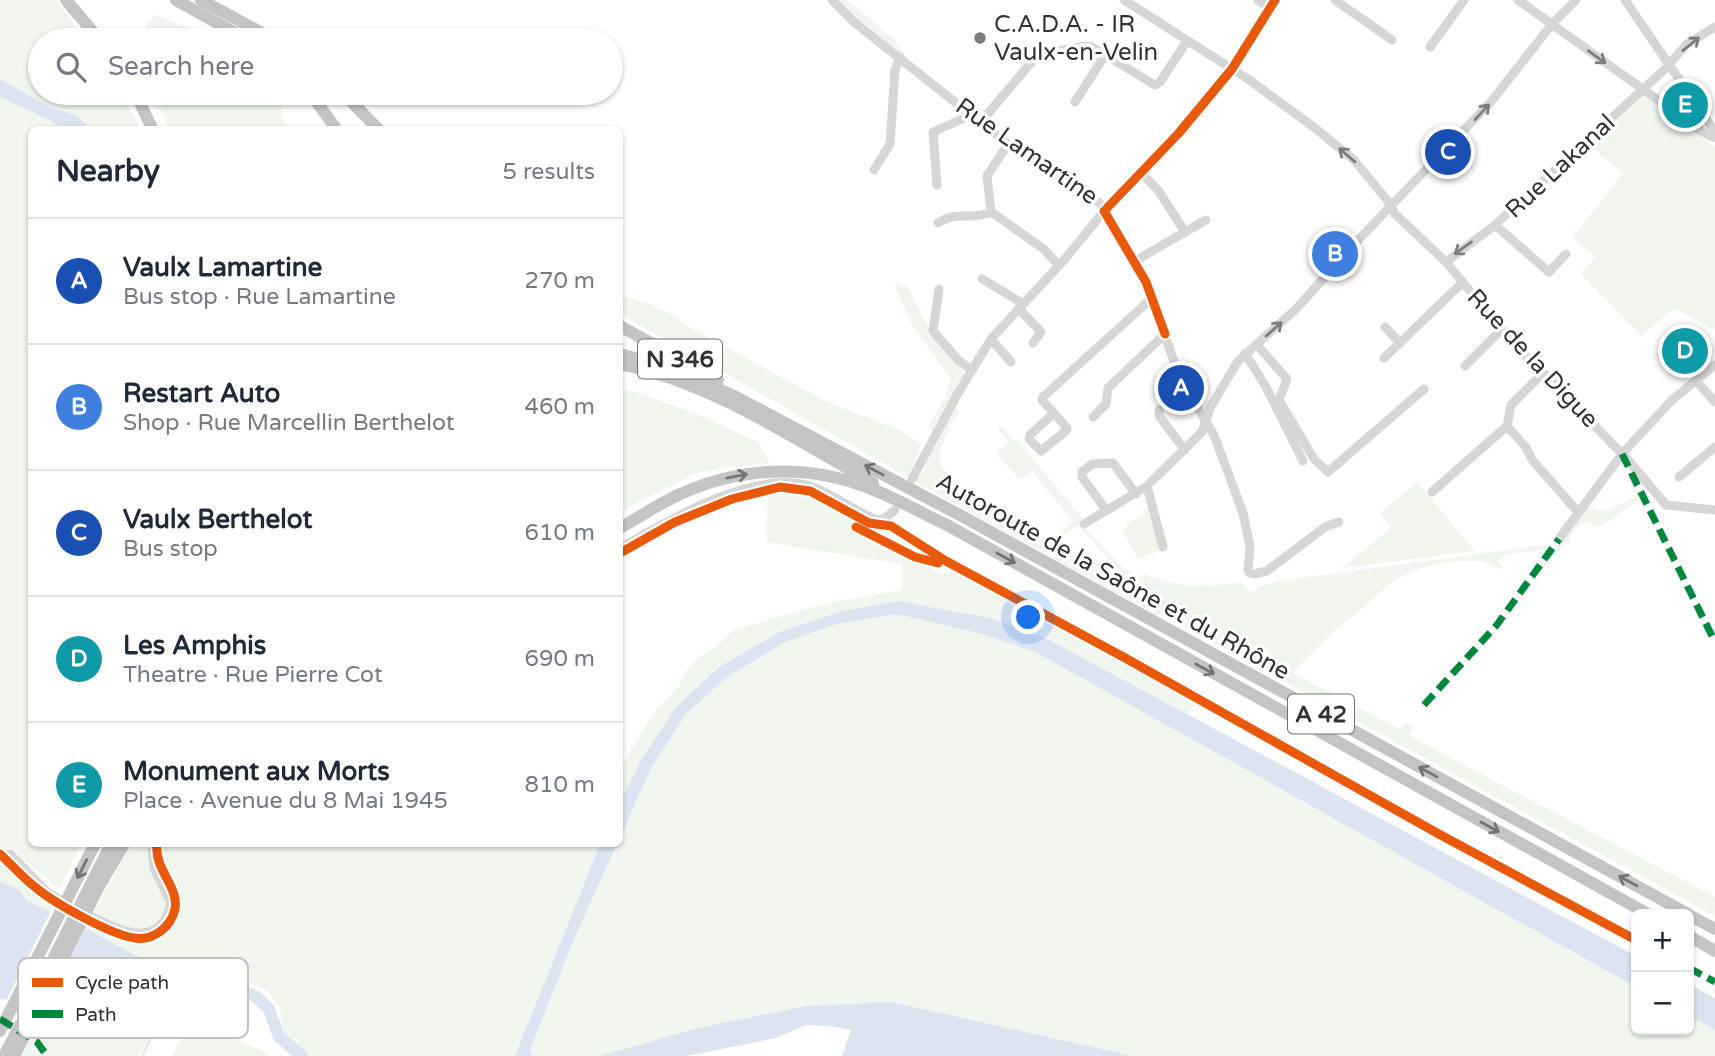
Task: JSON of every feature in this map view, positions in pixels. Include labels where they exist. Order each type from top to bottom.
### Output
[{"type":"highway","points":[[66,0],[90,28]]},
{"type":"highway","points":[[176,0],[226,28]]},
{"type":"highway","points":[[201,0],[253,28]]},
{"type":"highway","points":[[141,105],[151,126]]},
{"type":"highway","points":[[319,105],[334,126]]},
{"type":"highway","points":[[355,105],[375,126]]},
{"type":"highway","points":[[365,115],[384,126]]},
{"type":"highway","name":"N 346","points":[[623,328],[725,383],[736,397]]},
{"type":"highway","name":"Autoroute de la Saône et du Rhône","points":[[623,355],[672,368],[736,397],[956,513],[1677,909]]},
{"type":"highway","points":[[623,365],[667,377],[768,423],[947,525]]},
{"type":"highway","name":"Autoroute de la Saône et du Rhône","points":[[623,526],[673,497],[719,479],[745,474],[768,471],[814,473],[870,488],[947,525],[1639,909]]},
{"type":"highway","points":[[623,520],[673,497]]},
{"type":"highway","points":[[37,958],[93,847]]},
{"type":"highway","points":[[58,958],[86,904],[110,847]]},
{"type":"highway","points":[[86,904],[97,890],[120,847]]},
{"type":"highway","name":"Autoroute de la Saône et du Rhône","points":[[1694,918],[1715,929]]},
{"type":"highway","points":[[1694,939],[1715,951]]},
{"type":"highway","points":[[1,1030],[18,996]]},
{"type":"highway","points":[[8,1054],[18,1036]]},
{"type":"street","name":"Rue Lamartine","points":[[832,0],[855,23],[1007,144],[1105,209],[1153,297],[1180,378],[1214,435],[1243,513],[1250,547],[1248,570],[1254,574],[1267,571],[1325,527],[1339,522]]},
{"type":"street","name":"Rue de la Digue","points":[[1124,0],[1232,69],[1315,128],[1354,160],[1401,222],[1446,262],[1520,352],[1622,454],[1666,505],[1715,510]]},
{"type":"street","points":[[912,479],[991,339],[1059,266],[1105,209],[1178,134],[1232,69],[1272,4],[1258,0]]},
{"type":"street","points":[[1430,47],[1464,0]]},
{"type":"street","points":[[1518,0],[1704,133],[1715,138]]},
{"type":"street","points":[[1084,524],[1147,486],[1202,432],[1210,408],[1245,353],[1296,309],[1490,103],[1552,24],[1576,0]]},
{"type":"street","points":[[1625,0],[1715,132]]},
{"type":"street","points":[[1340,1],[1392,40]]},
{"type":"street","name":"Rue Lakanal","points":[[1446,262],[1495,225],[1688,44],[1715,27]]},
{"type":"street","points":[[980,123],[1028,65],[1041,54],[1086,46],[1155,85],[1160,82],[1187,41]]},
{"type":"street","points":[[1075,102],[1105,55]]},
{"type":"street","points":[[874,170],[890,145],[895,70],[900,57]]},
{"type":"street","points":[[937,185],[933,132],[971,116]]},
{"type":"street","points":[[1007,144],[987,176],[991,212],[1044,249],[1059,266]]},
{"type":"street","points":[[1140,172],[1158,190],[1185,232]]},
{"type":"street","points":[[938,223],[952,215],[977,217],[991,212]]},
{"type":"street","points":[[1135,261],[1206,220]]},
{"type":"street","points":[[1495,225],[1549,272],[1566,254]]},
{"type":"street","points":[[982,279],[1020,306],[1041,332],[1033,343]]},
{"type":"street","points":[[1384,358],[1462,282]]},
{"type":"street","points":[[939,289],[933,331],[958,361],[972,370]]},
{"type":"street","points":[[1054,413],[1042,400],[1043,397],[1153,297]]},
{"type":"street","points":[[1385,327],[1400,343]]},
{"type":"street","points":[[1465,366],[1502,330]]},
{"type":"street","points":[[1093,417],[1107,404],[1108,388],[1165,334]]},
{"type":"street","points":[[991,339],[1011,362]]},
{"type":"street","points":[[1256,345],[1287,379],[1279,400],[1314,459],[1328,472],[1424,389]]},
{"type":"street","points":[[1245,353],[1266,387],[1303,461]]},
{"type":"street","points":[[1559,539],[1622,454],[1671,401],[1715,365]]},
{"type":"street","points":[[1432,492],[1507,426],[1511,405],[1543,373]]},
{"type":"street","points":[[1700,385],[1715,402]]},
{"type":"street","points":[[1159,410],[1159,416],[1185,450]]},
{"type":"street","points":[[1507,426],[1533,461],[1578,512]]},
{"type":"street","points":[[1679,477],[1715,447]]},
{"type":"street","points":[[1106,510],[1082,477],[1082,472],[1092,464],[1113,463],[1136,494]]},
{"type":"street","points":[[623,546],[685,512],[723,497],[773,483],[815,488],[876,519],[884,519],[895,510]]},
{"type":"street","points":[[1147,486],[1163,547]]},
{"type":"street","points":[[10,854],[46,891],[114,927],[141,934],[159,926],[168,915],[171,902],[153,868],[152,847]]},
{"type":"shaded area","points":[[0,0],[56,0],[77,28],[28,28],[28,95],[0,79]]},
{"type":"shaded area","points":[[835,0],[847,0],[895,40],[907,57],[862,25]]},
{"type":"shaded area","points":[[155,15],[189,28],[146,28],[146,24]]},
{"type":"shaded area","points":[[0,79],[28,95],[28,105],[47,105],[76,115],[88,126],[58,126],[0,97]]},
{"type":"shaded area","points":[[1644,96],[1715,147],[1715,330],[1674,308],[1641,336],[1581,274],[1595,257],[1573,237],[1623,173],[1588,145],[1639,97]]},
{"type":"shaded area","points":[[0,97],[58,126],[28,126],[28,847],[80,847],[60,889],[10,848],[0,855]]},
{"type":"shaded area","points":[[47,105],[127,105],[139,126],[88,126],[76,115]]},
{"type":"shaded area","points":[[157,105],[282,105],[281,112],[286,126],[168,126]]},
{"type":"shaded area","points":[[897,282],[909,288],[926,323],[965,375],[934,431],[928,428],[946,396],[951,378],[912,325],[895,285]]},
{"type":"shaded area","points":[[623,297],[666,311],[680,319],[680,322],[825,401],[902,431],[921,444],[908,477],[623,316]]},
{"type":"shaded area","points":[[623,390],[700,415],[759,443],[770,464],[697,473],[623,510]]},
{"type":"shaded area","points":[[956,407],[960,412],[939,455],[946,472],[972,495],[1051,541],[1073,521],[1033,472],[1019,479],[997,453],[1009,442],[998,429],[1000,425],[1012,439],[1018,441],[1085,521],[1054,542],[1118,574],[1123,575],[1081,529],[1084,527],[1123,568],[1142,577],[1144,574],[1192,586],[1241,582],[1247,590],[1257,591],[1257,587],[1278,581],[1552,545],[1532,569],[1544,550],[1504,555],[1498,562],[1504,570],[1481,561],[1457,561],[1434,564],[1405,575],[1389,585],[1335,631],[1293,673],[1400,729],[1406,722],[1413,727],[1409,736],[1715,897],[1715,916],[1160,614],[1158,616],[914,481],[926,470],[927,461]]},
{"type":"shaded area","points":[[1417,482],[1475,551],[1342,568],[1390,529],[1381,513]]},
{"type":"shaded area","points":[[784,490],[815,496],[870,526],[890,532],[889,539],[895,542],[900,537],[930,557],[933,570],[941,574],[960,572],[1196,702],[1188,714],[1044,637],[990,618],[839,612],[779,632],[719,667],[641,760],[623,797],[623,762],[658,708],[680,685],[685,672],[697,659],[717,646],[733,630],[824,604],[902,590],[902,564],[766,542],[768,491]]},
{"type":"shaded area","points":[[1636,495],[1639,501],[1602,526],[1590,522],[1580,524],[1570,536],[1570,543],[1565,542],[1536,575],[1585,509],[1611,508]]},
{"type":"shaded area","points":[[1148,509],[1162,550],[1138,559],[1123,531],[1127,528],[1126,524],[1145,515],[1143,511]]},
{"type":"shaded area","points":[[897,601],[990,618],[1044,637],[1631,953],[1631,984],[1037,653],[983,634],[896,614],[840,623],[785,642],[726,678],[686,714],[651,768],[623,831],[623,797],[641,760],[676,707],[719,667],[779,632],[839,612]]},
{"type":"shaded area","points":[[896,614],[983,634],[1037,653],[1631,984],[1631,1035],[1694,1035],[1694,1019],[1715,1030],[1715,1056],[1133,1056],[891,1002],[806,1006],[698,1028],[600,1056],[533,1056],[530,1050],[572,944],[616,847],[623,847],[623,831],[651,768],[686,714],[726,678],[785,642],[840,623]]},
{"type":"shaded area","points":[[129,847],[599,847],[515,1056],[306,1056],[284,1035],[280,1008],[268,991],[248,982],[248,958],[141,958],[85,928]]},
{"type":"shaded area","points":[[599,847],[616,847],[572,944],[530,1050],[533,1056],[515,1056]]},
{"type":"shaded area","points":[[0,859],[53,906],[49,912],[27,901],[19,891],[0,881]]},
{"type":"shaded area","points":[[0,881],[20,891],[27,901],[141,958],[18,958],[18,1002],[0,999]]},
{"type":"shaded area","points":[[1694,987],[1715,998],[1715,1030],[1694,1019]]},
{"type":"shaded area","points":[[891,1002],[1133,1056],[842,1056],[851,1030],[805,1025],[776,1038],[687,1056],[600,1056],[698,1028],[806,1006]]},
{"type":"shaded area","points":[[28,1038],[150,1038],[139,1056],[20,1056]]},
{"type":"shaded area","points":[[183,1038],[237,1038],[265,1052],[266,1056],[172,1056]]},
{"type":"pier","points":[[52,909],[85,924],[68,958],[28,958]]},
{"type":"pier","points":[[18,977],[18,1007],[5,1003]]},
{"type":"waterway","points":[[248,993],[269,1009],[279,1037],[302,1056]]},
{"type":"waterway","points":[[142,1056],[151,1038]]},
{"type":"marked path","points":[[1622,454],[1715,642]]},
{"type":"marked path","points":[[1424,705],[1496,626],[1559,539]]},
{"type":"marked path","points":[[1694,971],[1715,982]]},
{"type":"marked path","points":[[0,1019],[18,1030]]},
{"type":"marked path","points":[[31,1038],[47,1056]]},
{"type":"cycle path","points":[[1107,208],[1178,134],[1232,69],[1275,0]]},
{"type":"cycle path","points":[[1104,211],[1146,282],[1165,334]]},
{"type":"cycle path","points":[[623,551],[675,522],[732,499],[780,487],[810,491],[869,523],[891,526],[946,561],[1631,937]]},
{"type":"cycle path","points":[[856,527],[915,557],[938,563]]},
{"type":"cycle path","points":[[0,854],[35,887],[69,909],[112,931],[142,938],[155,935],[165,927],[175,909],[173,893],[159,862],[157,847]]},
{"type":"place","name":"C.A.D.A. - IR Vaulx-en-Velin","points":[[980,38]]},
{"type":"place","name":"Monument aux Morts","points":[[1685,105]]},
{"type":"place","name":"Vaulx Berthelot","points":[[1448,152]]},
{"type":"place","name":"Restart Auto","points":[[1335,254]]},
{"type":"place","name":"Les Amphis","points":[[1685,351]]},
{"type":"place","name":"Vaulx Lamartine","points":[[1181,388]]}]
